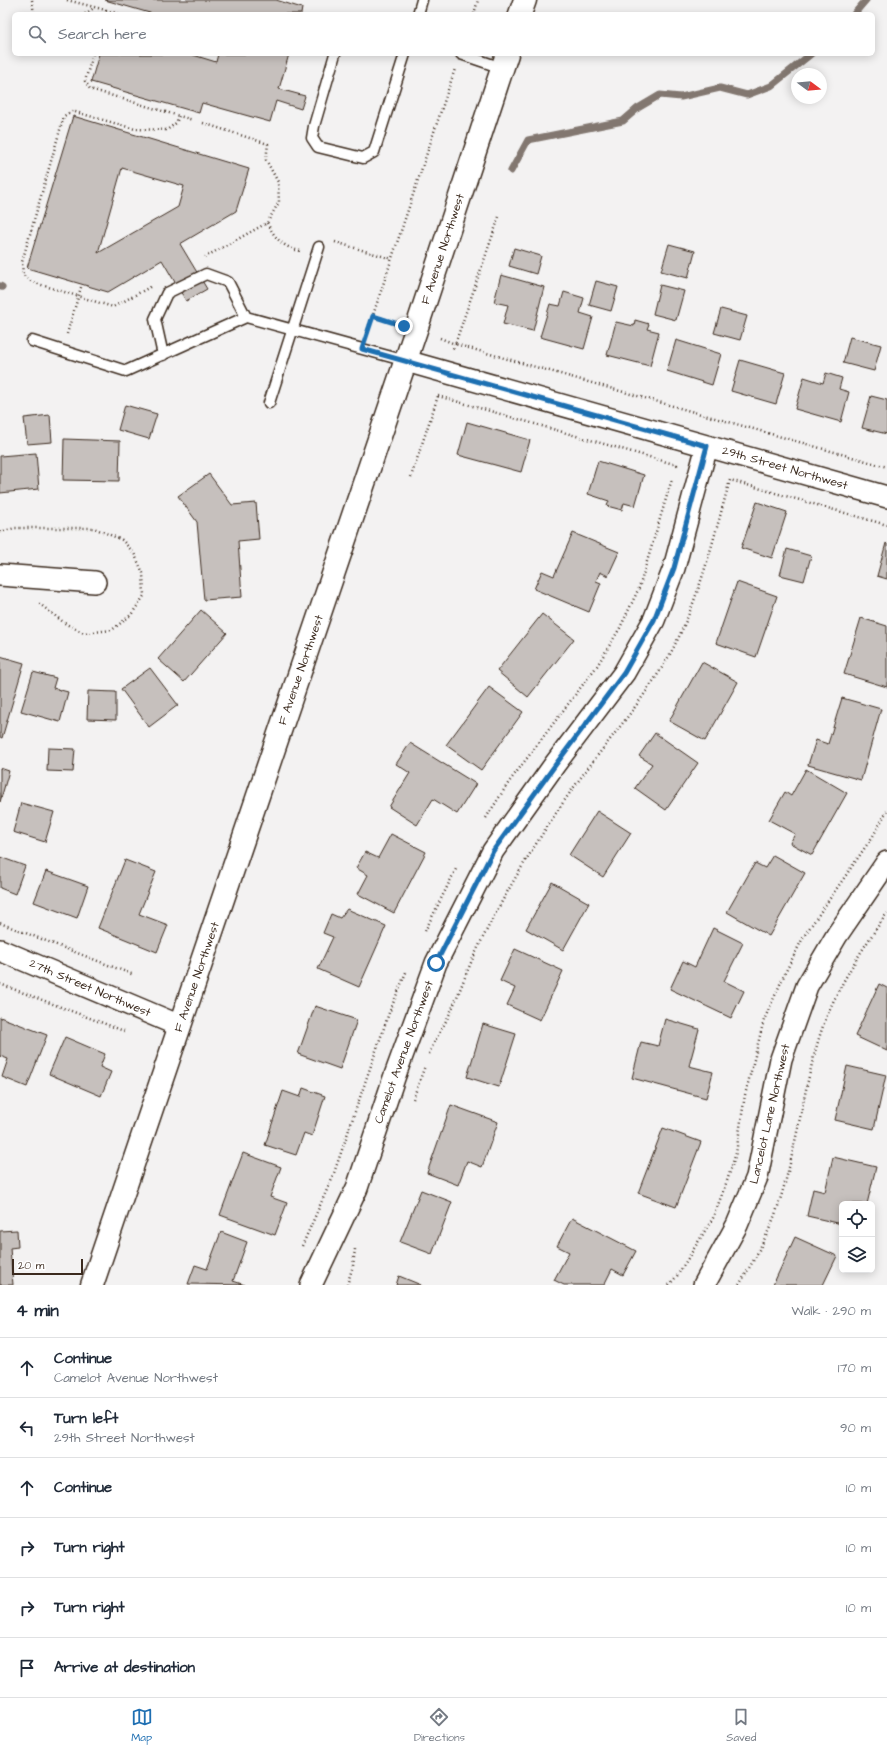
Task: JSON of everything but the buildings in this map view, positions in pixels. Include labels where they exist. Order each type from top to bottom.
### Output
[{"type":"main road","points":[[521,12],[524,0]]},
{"type":"main road","name":"F Avenue Northwest","points":[[92,1285],[406,361],[504,61]]},
{"type":"street","name":"29th Street Northwest","points":[[406,361],[887,497]]},
{"type":"street","name":"Camelot Avenue Northwest","points":[[311,1285],[357,1188],[394,1078],[436,963],[493,851],[624,673],[654,620],[674,568],[707,446]]},
{"type":"street","points":[[0,575],[95,582]]},
{"type":"street","name":"Lancelot Lane Northwest","points":[[704,1285],[737,1225],[757,1176],[781,1059],[807,986],[838,935],[887,862]]},
{"type":"street","name":"27th Street Northwest","points":[[0,950],[180,1026]]},
{"type":"lane","points":[[419,12],[422,0]]},
{"type":"lane","points":[[334,56],[314,126],[312,138],[318,147],[363,158],[374,152],[404,56]]},
{"type":"lane","points":[[459,58],[504,61]]},
{"type":"lane","points":[[269,403],[294,330],[319,247]]},
{"type":"lane","points":[[163,355],[155,319],[167,293],[206,274],[228,282],[246,317]]},
{"type":"lane","points":[[32,341],[126,371],[246,317],[406,361]]},
{"type":"path","points":[[32,0],[34,12]]},
{"type":"path","points":[[67,0],[94,7],[105,12]]},
{"type":"path","points":[[475,12],[478,0]]},
{"type":"path","points":[[88,12],[94,7]]},
{"type":"path","points":[[92,56],[86,81],[90,89],[193,120]]},
{"type":"path","points":[[362,349],[459,58]]},
{"type":"path","points":[[155,284],[113,307],[32,282],[23,275],[22,262],[64,116],[72,111],[135,129],[167,130],[176,123],[179,116]]},
{"type":"path","points":[[203,123],[268,144],[266,160],[278,182],[279,202],[267,223],[204,257]]},
{"type":"path","points":[[451,353],[499,217]]},
{"type":"path","points":[[62,350],[82,284]]},
{"type":"path","points":[[373,316],[398,324]]},
{"type":"path","points":[[440,338],[455,344],[887,467]]},
{"type":"path","points":[[411,477],[439,390]]},
{"type":"path","points":[[438,396],[677,465],[639,588],[620,628],[597,666],[509,782],[483,823]]},
{"type":"path","points":[[428,1056],[436,1036],[447,1019],[475,953],[506,894],[566,799],[644,694],[669,656],[689,614],[704,571],[730,480],[887,525]]},
{"type":"path","points":[[422,937],[460,863]]},
{"type":"path","points":[[739,1285],[751,1266],[776,1213],[791,1162],[805,1087],[820,1034],[856,958],[887,913]]},
{"type":"path","points":[[0,923],[134,975]]},
{"type":"path","points":[[300,1251],[332,1176],[389,1013],[410,965]]},
{"type":"path","points":[[0,984],[124,1031]]},
{"type":"path","points":[[411,1105],[426,1062]]},
{"type":"path","points":[[346,1285],[353,1266],[355,1246]]},
{"type":"waterway","points":[[856,12],[866,0]]},
{"type":"waterway","points":[[511,171],[528,140],[623,121],[638,108],[660,95],[681,97],[720,88],[747,95],[771,86],[808,56]]},
{"type":"route","points":[[404,326],[373,316],[362,349],[707,446],[674,568],[654,620],[624,673],[493,851],[436,963]]}]
